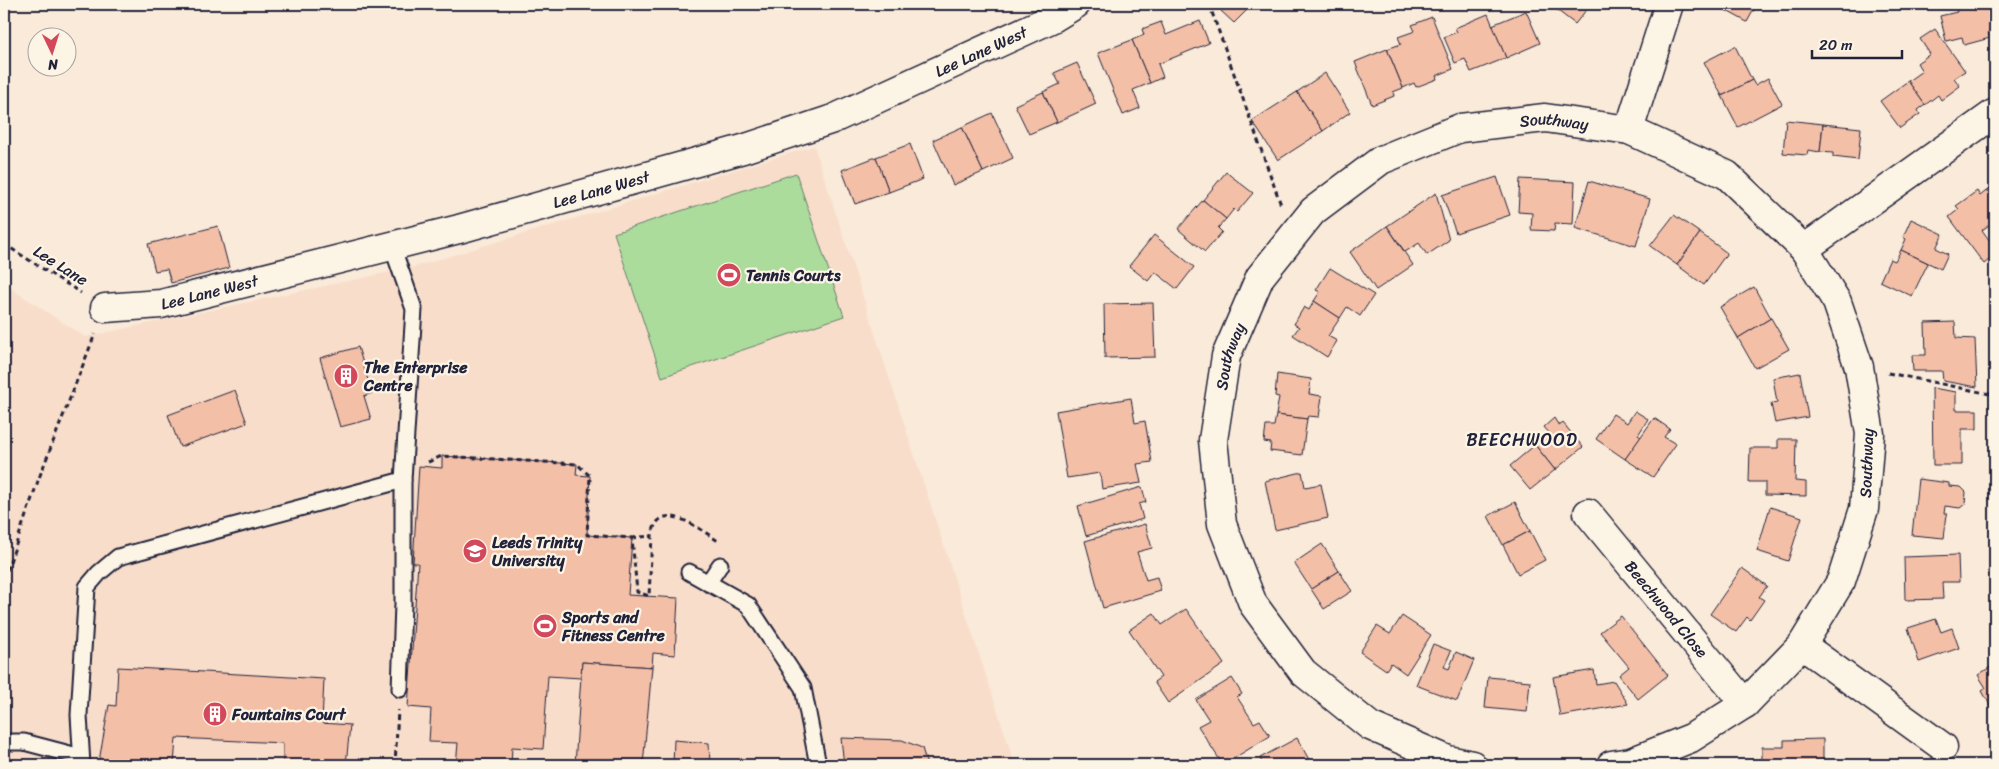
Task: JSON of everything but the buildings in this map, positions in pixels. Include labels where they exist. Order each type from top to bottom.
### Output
[{"type":"street","name":"Lee Lane West","points":[[105,308],[161,304],[459,229],[743,150],[833,119],[1036,26],[1076,4]]},
{"type":"street","points":[[1629,130],[1669,4]]},
{"type":"street","points":[[1804,249],[1995,113]]},
{"type":"street","name":"Southway","points":[[1456,764],[1370,726],[1303,672],[1253,604],[1222,524],[1213,440],[1226,356],[1260,277],[1313,211],[1381,160],[1460,128],[1545,118],[1629,130],[1727,176],[1804,249],[1837,302],[1859,367],[1870,434],[1864,510],[1841,581],[1802,645],[1745,704],[1691,738],[1631,762],[1611,765]]},
{"type":"street","name":"Beechwood Close","points":[[1588,513],[1745,704]]},
{"type":"street","points":[[1802,645],[1944,747]]},
{"type":"lane","points":[[392,246],[414,309],[403,480],[404,596],[400,689]]},
{"type":"lane","points":[[4,742],[24,742],[81,761],[79,715],[87,587],[99,572],[118,557],[403,480]]},
{"type":"lane","points":[[708,583],[720,564]]},
{"type":"lane","points":[[689,572],[748,605],[803,688],[818,765]]},
{"type":"path","points":[[1209,4],[1293,236]]},
{"type":"path","name":"Lee Lane","points":[[4,244],[105,308]]},
{"type":"path","points":[[4,579],[39,478],[105,308]]},
{"type":"path","points":[[1859,367],[1995,395]]},
{"type":"path","points":[[427,463],[442,456],[577,464],[590,476],[587,535],[632,538],[652,536]]},
{"type":"path","points":[[632,538],[637,592],[649,596],[653,529],[664,518],[673,516],[682,518],[728,548],[720,564]]},
{"type":"path","points":[[395,765],[400,689]]},
{"type":"shaded area","name":"Leeds Trinity University","points":[[814,146],[1015,765],[4,765],[4,284],[85,337],[414,267]]},
{"type":"green space","name":"Tennis Courts","points":[[796,173],[844,316],[662,377],[614,233]]},
{"type":"place","name":"Tennis Courts","points":[[729,275]]},
{"type":"place","name":"The Enterprise Centre","points":[[346,376]]},
{"type":"place","name":"Leeds Trinity University","points":[[475,551]]},
{"type":"place","name":"Sports and Fitness Centre","points":[[545,626]]},
{"type":"place","name":"Fountains Court","points":[[215,714]]},
{"type":"district","name":"BEECHWOOD","points":[[1522,440]]}]
